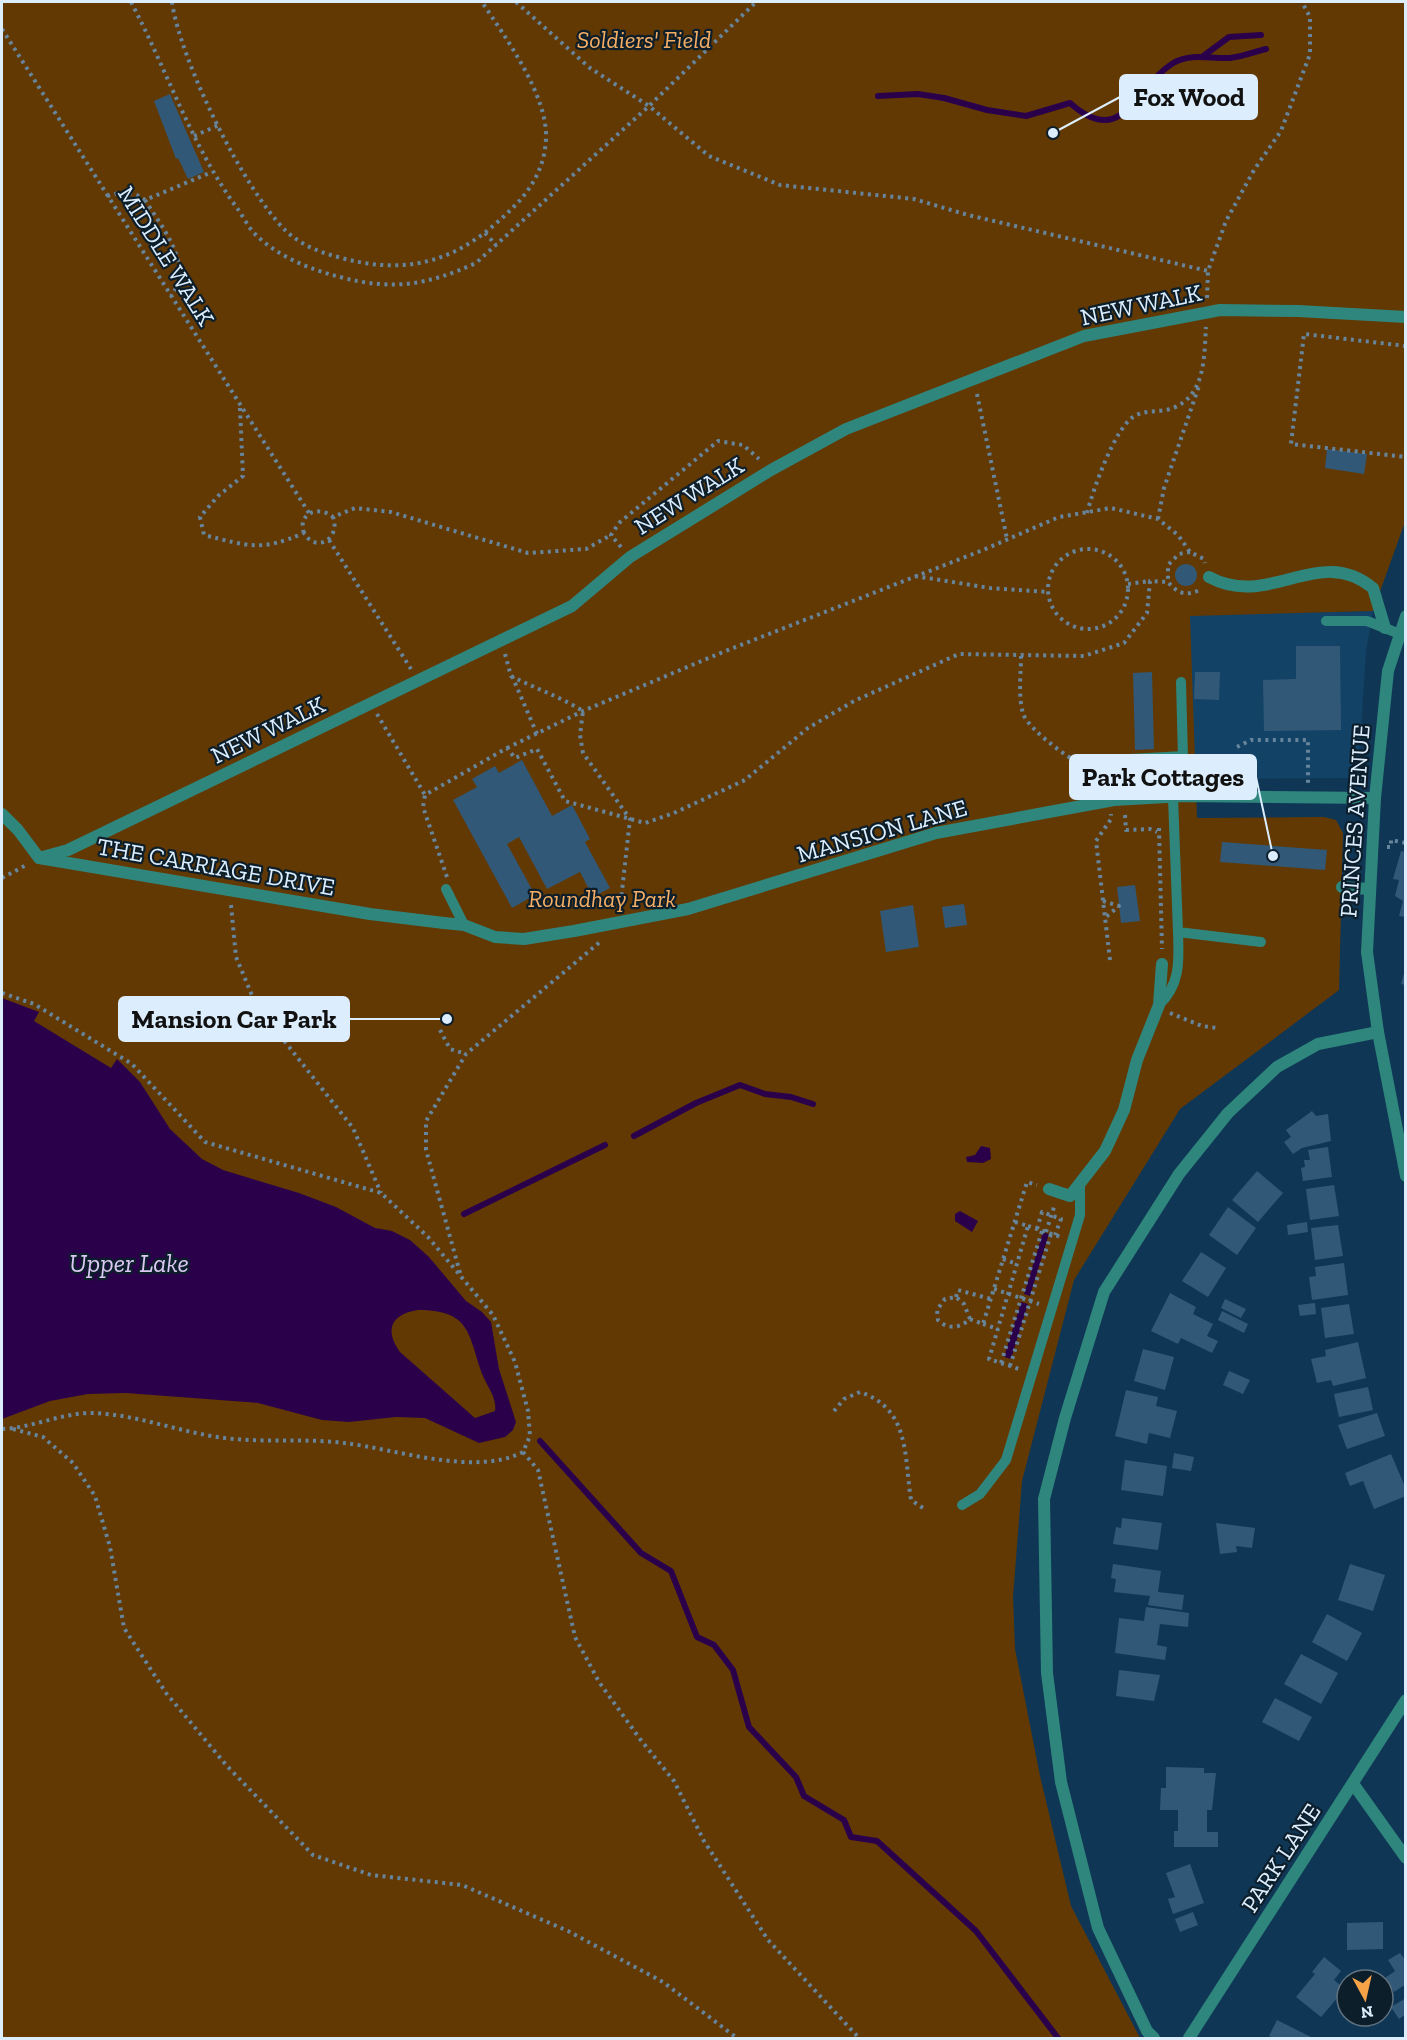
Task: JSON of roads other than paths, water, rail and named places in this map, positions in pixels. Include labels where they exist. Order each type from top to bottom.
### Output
[{"type":"street","name":"NEW WALK","points":[[39,858],[68,850],[572,606],[630,557],[771,470],[846,429],[974,378],[1084,336],[1207,311],[1249,309],[1406,317]]},
{"type":"street","points":[[1209,577],[1222,584],[1260,586],[1326,570],[1347,573],[1373,588],[1385,628]]},
{"type":"street","name":"PRINCES AVENUE","points":[[1406,616],[1388,670],[1368,889],[1367,952],[1378,1032],[1406,1176]]},
{"type":"street","name":"MANSION LANE","points":[[444,923],[464,925],[495,937],[524,939],[618,922],[688,909],[936,833],[1116,800],[1178,797],[1375,798]]},
{"type":"street","points":[[2,814],[18,830],[39,858]]},
{"type":"street","name":"THE CARRIAGE DRIVE","points":[[39,858],[370,914],[444,923]]},
{"type":"street","points":[[1342,887],[1368,889]]},
{"type":"street","points":[[1054,1191],[1071,1196],[1080,1187],[1115,1131],[1137,1060],[1159,1005],[1162,964]]},
{"type":"street","points":[[1154,2038],[1147,2031],[1098,1928],[1061,1782],[1047,1673],[1044,1499],[1065,1418],[1104,1292],[1179,1174],[1228,1113],[1277,1066],[1318,1044],[1378,1032]]},
{"type":"street","name":"PARK LANE","points":[[1189,2038],[1354,1785],[1406,1700]]},
{"type":"street","points":[[1354,1785],[1406,1858]]},
{"type":"lane","points":[[1326,621],[1367,621],[1400,634]]},
{"type":"lane","points":[[1159,1005],[1174,987],[1180,964],[1178,797],[1183,756],[1181,682]]},
{"type":"lane","points":[[1116,800],[1112,760],[1183,756]]},
{"type":"lane","points":[[446,889],[464,925]]},
{"type":"lane","points":[[1178,932],[1261,942]]},
{"type":"lane","points":[[962,1505],[980,1494],[1006,1461],[1080,1215],[1080,1187]]},
{"type":"water","name":"Upper Lake","points":[[2,998],[39,1012],[34,1021],[111,1068],[117,1059],[140,1082],[170,1129],[202,1159],[223,1170],[336,1207],[375,1228],[392,1231],[410,1240],[429,1257],[466,1301],[482,1312],[491,1322],[499,1369],[516,1422],[513,1430],[505,1437],[479,1443],[425,1418],[396,1417],[349,1422],[322,1420],[258,1403],[126,1393],[88,1394],[50,1401],[2,1419]],"holes":[[[418,1310],[436,1311],[449,1315],[466,1328],[493,1397],[495,1411],[475,1418],[400,1352],[395,1344],[392,1330],[396,1319]]]},
{"type":"water","points":[[981,1146],[990,1148],[991,1159],[983,1163],[967,1162],[966,1157],[975,1155]]},
{"type":"water","points":[[960,1211],[978,1221],[972,1232],[955,1221],[955,1214]]},
{"type":"water","points":[[1043,1232],[1049,1234],[1030,1296],[1024,1294]]},
{"type":"water","points":[[1021,1302],[1028,1304],[1011,1359],[1004,1357]]},
{"type":"waterway","points":[[1202,57],[1229,37],[1261,35]]},
{"type":"waterway","points":[[878,96],[918,94],[944,98],[987,110],[1026,116],[1070,103],[1088,116],[1104,120],[1116,117],[1128,109],[1161,72],[1181,59],[1234,57],[1266,49]]},
{"type":"waterway","points":[[634,1136],[696,1103],[740,1085],[765,1094],[791,1097],[813,1104]]},
{"type":"waterway","points":[[464,1214],[605,1145]]},
{"type":"waterway","points":[[540,1441],[641,1553],[671,1571],[697,1637],[714,1645],[733,1670],[749,1727],[796,1777],[804,1796],[844,1820],[851,1837],[877,1841],[976,1931],[1058,2038]]},
{"type":"place","name":"Fox Wood","points":[[1053,133]]},
{"type":"place","name":"Park Cottages","points":[[1273,856]]},
{"type":"place","name":"Mansion Car Park","points":[[447,1019]]},
{"type":"park label","name":"Soldiers' Field","points":[[644,40]]},
{"type":"park label","name":"Roundhay Park","points":[[602,899]]}]
